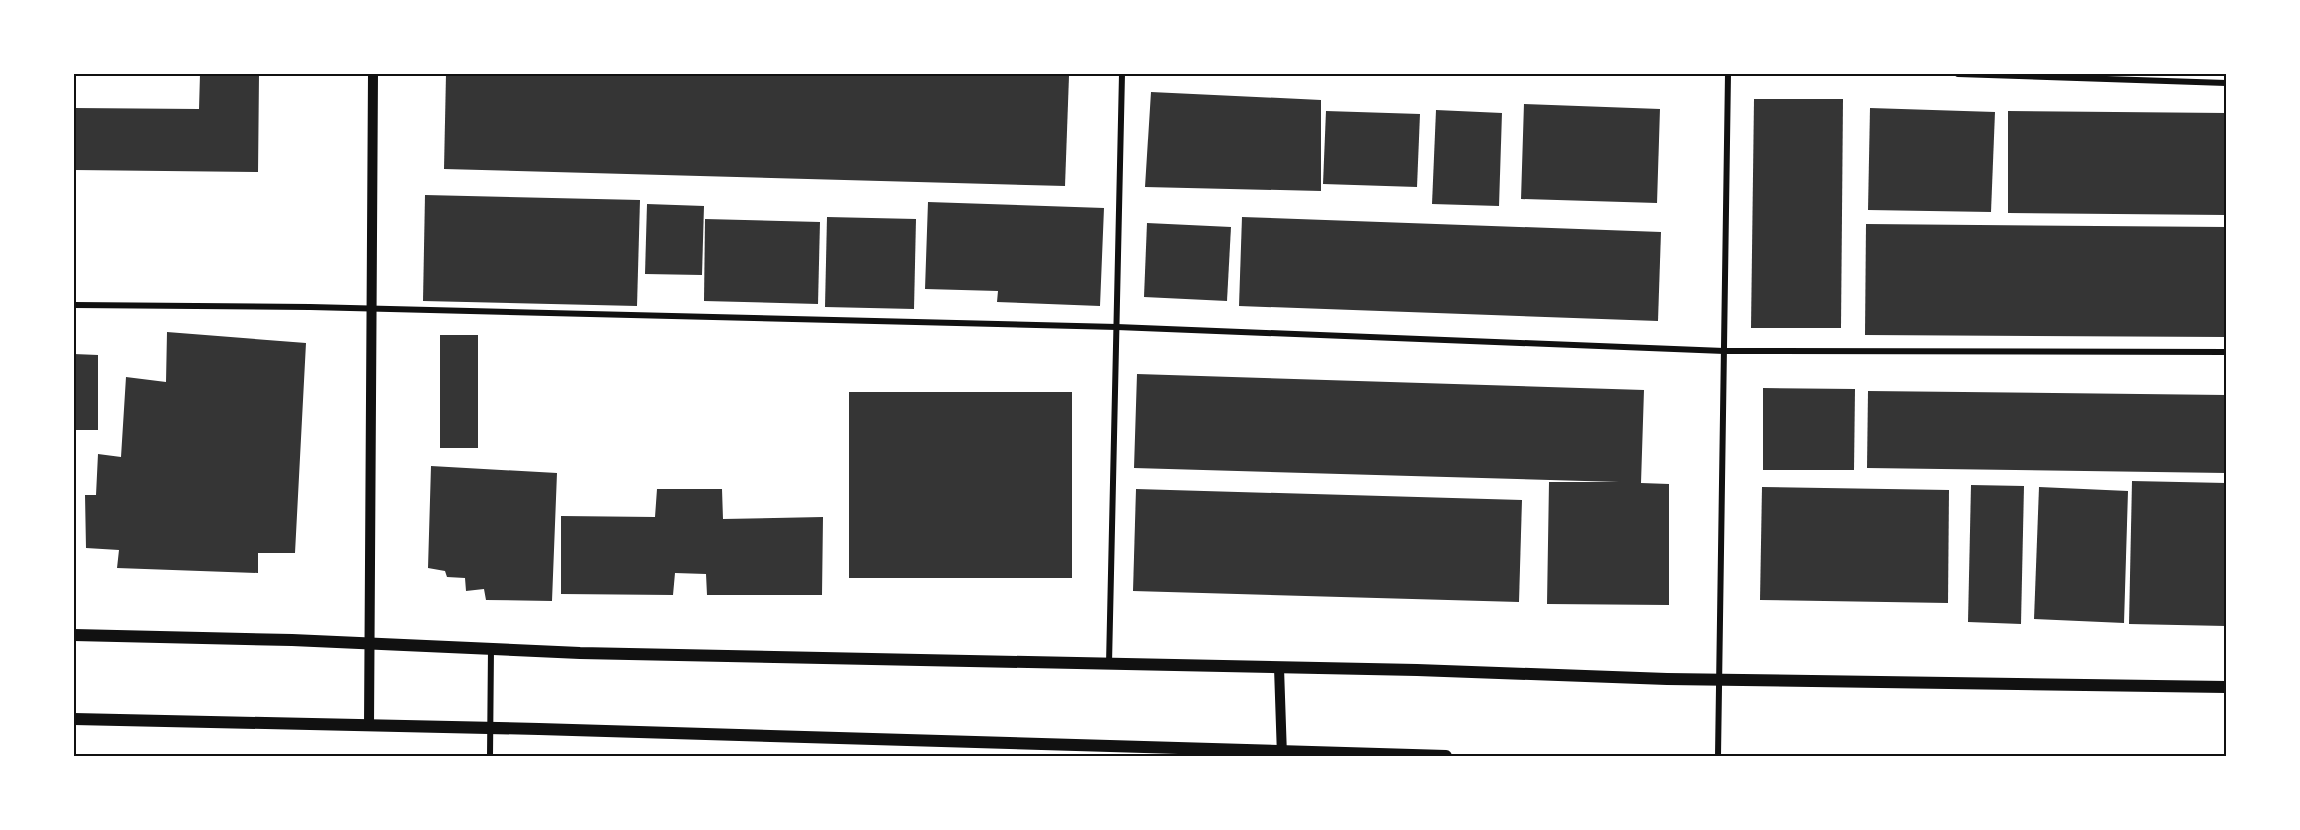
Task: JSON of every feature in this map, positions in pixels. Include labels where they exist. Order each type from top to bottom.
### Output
[{"type":"main road","points":[[74,635],[491,650],[1667,679],[2226,687]]},
{"type":"main road","points":[[74,718],[490,728],[1282,754],[1446,756]]},
{"type":"street","points":[[369,726],[373,74]]},
{"type":"street","points":[[1109,665],[1122,74]]},
{"type":"street","points":[[1718,756],[1728,74]]},
{"type":"street","points":[[1958,74],[2226,83]]},
{"type":"street","points":[[74,305],[1117,327],[1724,351],[2226,352]]},
{"type":"street","points":[[490,756],[491,650]]},
{"type":"street","points":[[1279,668],[1282,754]]},
{"type":"building","points":[[200,74],[259,74],[258,172],[74,170],[74,108],[199,109]]},
{"type":"building","points":[[446,74],[1069,76],[1065,186],[444,169]]},
{"type":"building","points":[[1151,92],[1321,100],[1321,191],[1145,187]]},
{"type":"building","points":[[1754,99],[1843,99],[1841,328],[1751,328]]},
{"type":"building","points":[[1524,104],[1660,109],[1657,203],[1521,199]]},
{"type":"building","points":[[1870,108],[1995,112],[1991,212],[1868,210]]},
{"type":"building","points":[[1436,110],[1502,113],[1499,206],[1432,204]]},
{"type":"building","points":[[1326,111],[1420,114],[1417,187],[1323,184]]},
{"type":"building","points":[[2008,111],[2226,113],[2226,215],[2008,213]]},
{"type":"building","points":[[425,195],[640,200],[637,306],[423,301]]},
{"type":"building","points":[[928,202],[1104,208],[1100,306],[997,302],[998,291],[925,289]]},
{"type":"building","points":[[647,204],[704,206],[702,275],[645,274]]},
{"type":"building","points":[[827,217],[916,219],[914,309],[825,307]]},
{"type":"building","points":[[1242,217],[1661,232],[1658,321],[1239,306]]},
{"type":"building","points":[[705,219],[820,222],[818,304],[704,301]]},
{"type":"building","points":[[1147,223],[1231,227],[1227,301],[1144,297]]},
{"type":"building","points":[[1866,224],[2226,227],[2226,337],[1865,335]]},
{"type":"building","points":[[167,332],[306,343],[295,553],[258,553],[258,573],[117,568],[119,550],[86,548],[85,495],[96,495],[98,454],[121,457],[126,377],[166,382]]},
{"type":"building","points":[[440,335],[478,335],[478,448],[440,448]]},
{"type":"building","points":[[74,354],[98,355],[98,430],[74,430]]},
{"type":"building","points":[[1137,374],[1644,390],[1641,483],[1669,484],[1669,605],[1547,604],[1549,482],[1619,482],[1134,468]]},
{"type":"building","points":[[1763,388],[1855,389],[1854,470],[1763,470]]},
{"type":"building","points":[[1868,391],[2226,395],[2226,473],[1867,468]]},
{"type":"building","points":[[849,392],[1072,392],[1072,578],[849,578]]},
{"type":"building","points":[[431,466],[557,473],[552,601],[486,600],[484,589],[466,591],[465,578],[447,577],[445,571],[428,568]]},
{"type":"building","points":[[2132,481],[2226,483],[2226,626],[2129,624]]},
{"type":"building","points":[[1971,485],[2024,486],[2021,624],[1968,622]]},
{"type":"building","points":[[1762,487],[1949,490],[1948,603],[1760,600]]},
{"type":"building","points":[[2039,487],[2128,491],[2124,623],[2034,619]]},
{"type":"building","points":[[657,489],[722,489],[723,519],[823,517],[822,595],[707,595],[706,574],[675,573],[673,595],[561,594],[561,516],[655,517]]},
{"type":"building","points":[[1136,489],[1522,500],[1519,602],[1133,591]]}]
